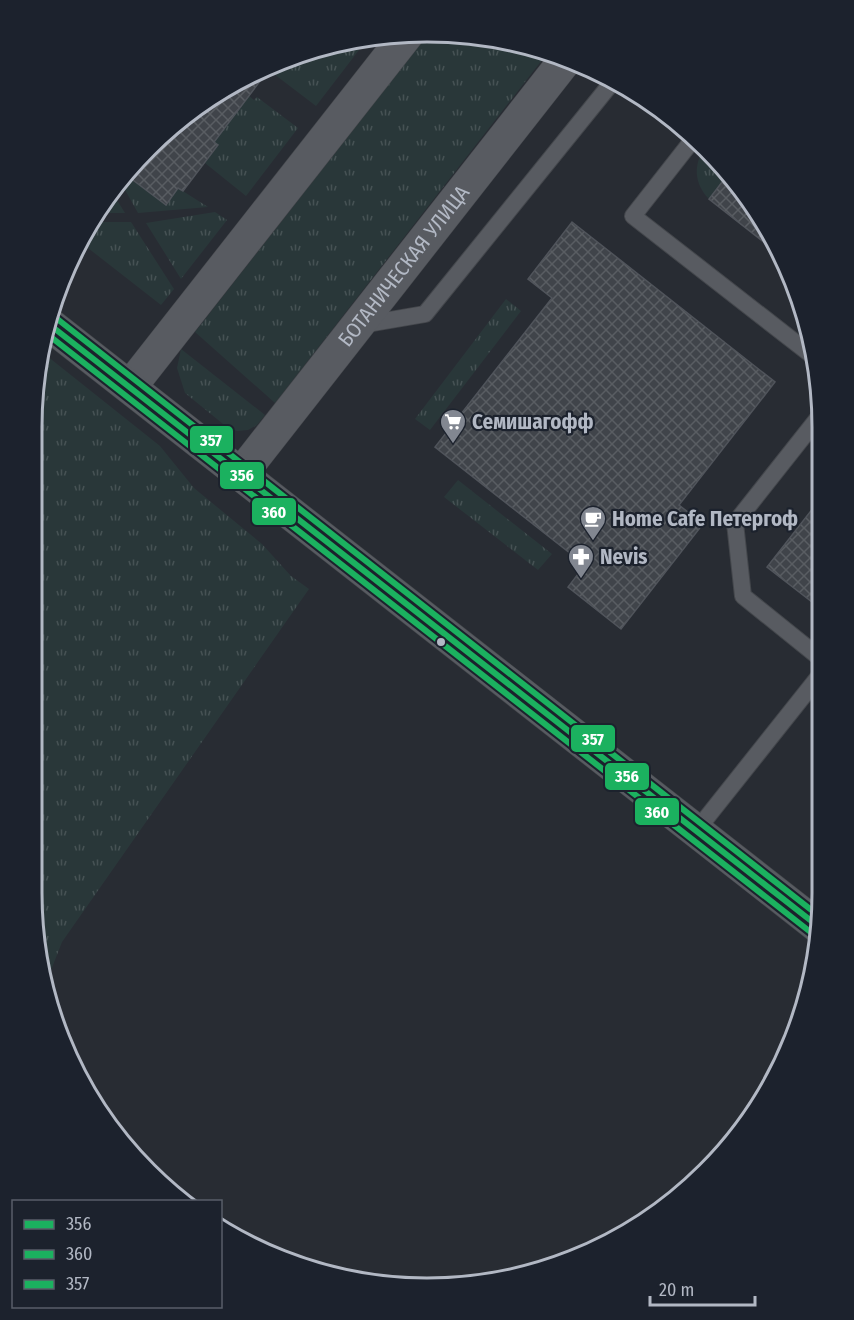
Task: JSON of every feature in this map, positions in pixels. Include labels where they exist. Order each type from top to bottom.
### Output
[{"type":"street","points":[[130,387],[400,43]]},
{"type":"street","name":"БОТАНИЧЕСКАЯ УЛИЦА","points":[[241,474],[561,66]]},
{"type":"street","points":[[55,329],[811,921]]},
{"type":"lane","points":[[357,326],[425,314],[608,88]]},
{"type":"lane","points":[[689,145],[633,216],[804,350]]},
{"type":"lane","points":[[812,426],[735,523],[743,596],[812,652]]},
{"type":"lane","points":[[696,831],[812,685]]},
{"type":"green space","points":[[422,42],[477,45],[542,59],[275,403],[195,332]]},
{"type":"green space","points":[[357,48],[359,50],[316,106],[274,74],[327,55]]},
{"type":"green space","points":[[249,96],[254,100],[257,97],[298,128],[246,196],[205,163],[218,146],[214,142]]},
{"type":"green space","points":[[700,156],[723,181],[709,199],[700,187],[697,174]]},
{"type":"green space","points":[[133,180],[166,205],[178,188],[208,207],[138,213],[125,190]]},
{"type":"green space","points":[[117,200],[125,213],[107,213]]},
{"type":"green space","points":[[215,212],[227,220],[181,279],[146,223]]},
{"type":"green space","points":[[101,222],[131,222],[174,289],[161,305],[87,247]]},
{"type":"green space","points":[[506,299],[521,311],[430,430],[415,419]]},
{"type":"green space","points":[[181,349],[265,415],[257,425],[248,430],[237,431],[228,428],[185,393],[177,368]]},
{"type":"green space","points":[[48,357],[160,446],[194,488],[262,544],[291,576],[309,589],[62,942],[50,973],[45,943],[42,893],[42,427]]},
{"type":"green space","points":[[458,480],[552,554],[538,570],[444,497]]},
{"type":"building","points":[[261,80],[214,142],[218,145],[183,191],[178,188],[166,205],[133,180],[155,155],[193,122],[213,107]]},
{"type":"building","points":[[723,181],[747,213],[764,242],[709,199]]},
{"type":"building","points":[[572,222],[775,382],[679,505],[703,524],[621,629],[568,587],[585,565],[435,447],[552,298],[528,279]]},
{"type":"building","points":[[812,510],[812,602],[767,567]]},
{"type":"transit line","name":"357","points":[[57,319],[811,910]]},
{"type":"transit line","name":"356","points":[[55,329],[811,921]]},
{"type":"transit line","name":"360","points":[[52,338],[810,932]]},
{"type":"place","name":"Семишагофф","points":[[453,445]]},
{"type":"place","name":"Home Cafe Петергоф","points":[[593,542]]},
{"type":"place","name":"Nevis","points":[[581,580]]}]
